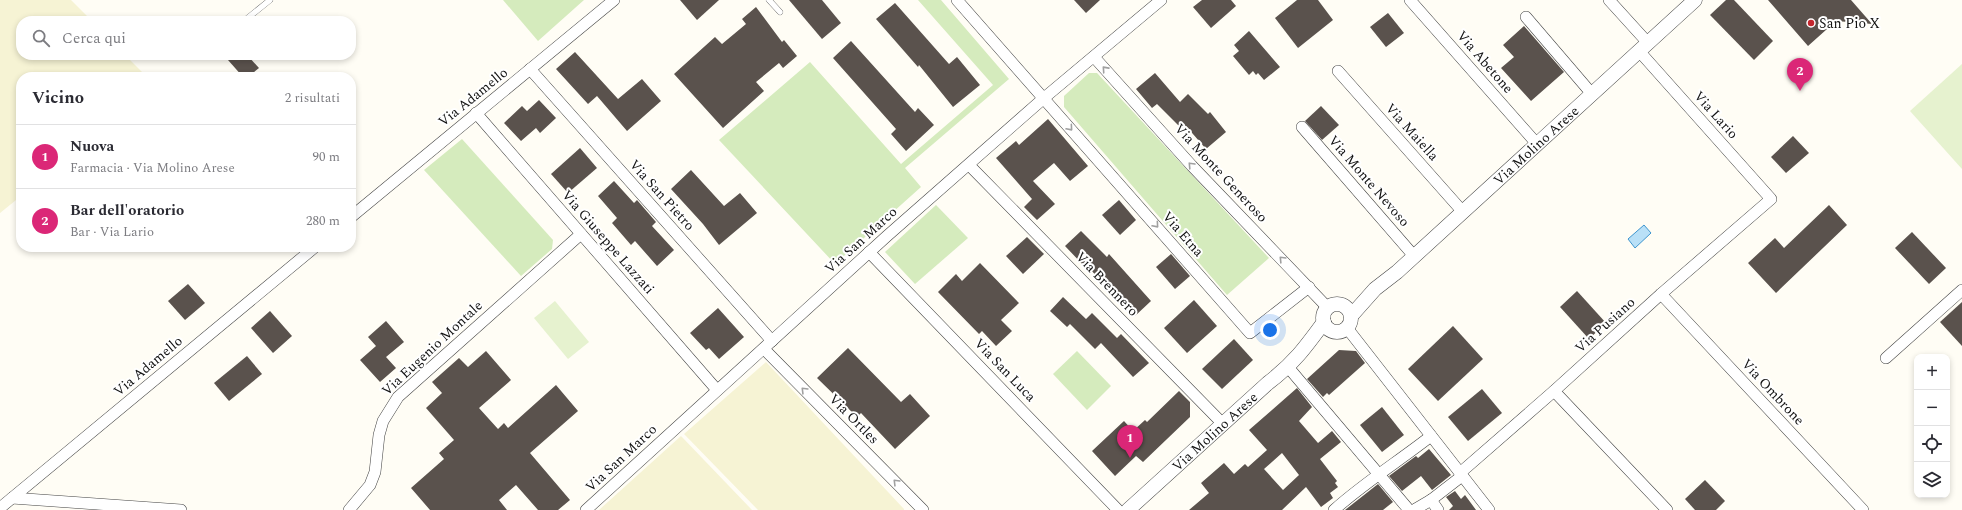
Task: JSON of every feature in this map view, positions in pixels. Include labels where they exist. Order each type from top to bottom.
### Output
[{"type":"street","name":"Via Adamello","points":[[356,213],[614,0]]},
{"type":"street","name":"Via Etna","points":[[957,0],[1250,333],[1309,287]]},
{"type":"street","name":"Via San Marco","points":[[586,510],[870,252],[1044,98],[1161,0]]},
{"type":"street","name":"Via Abetone","points":[[1410,0],[1537,144]]},
{"type":"street","name":"Via Lario","points":[[1610,0],[1644,47],[1771,199]]},
{"type":"street","name":"Via Molino Arese","points":[[1128,510],[1302,353],[1339,324],[1375,289],[1463,212],[1695,0]]},
{"type":"street","points":[[1526,17],[1592,94]]},
{"type":"street","name":"Via Monte Generoso","points":[[1094,57],[1192,166],[1309,287],[1334,306]]},
{"type":"street","name":"Via San Pietro","points":[[530,69],[772,341]]},
{"type":"street","name":"Via Maiella","points":[[1338,72],[1463,212]]},
{"type":"street","name":"Via Giuseppe Lazzati","points":[[476,113],[717,390]]},
{"type":"street","name":"Via Monte Nevoso","points":[[1302,127],[1414,256]]},
{"type":"street","name":"Via Brennero","points":[[969,165],[1223,424]]},
{"type":"street","name":"Via Pusiano","points":[[1414,510],[1431,500],[1461,474],[1661,294],[1771,199]]},
{"type":"street","name":"Via Eugenio Montale","points":[[349,510],[370,485],[375,472],[379,435],[383,421],[398,397],[580,234]]},
{"type":"street","name":"Via Adamello","points":[[0,508],[309,252]]},
{"type":"street","name":"Via San Luca","points":[[870,252],[1118,510]]},
{"type":"street","name":"Via Molino Arese","points":[[1334,306],[1375,289]]},
{"type":"street","points":[[1886,358],[1962,290]]},
{"type":"street","name":"Via Ombrone","points":[[1661,294],[1863,510]]},
{"type":"street","points":[[1339,324],[1347,308],[1334,306],[1324,313],[1339,324],[1432,436],[1489,510]]},
{"type":"street","name":"Via Ortles","points":[[764,349],[923,510]]},
{"type":"street","points":[[1288,367],[1409,510]]},
{"type":"street","points":[[1554,391],[1667,510]]},
{"type":"street","points":[[1334,510],[1432,436]]},
{"type":"street","points":[[12,498],[181,510]]},
{"type":"street","points":[[1431,500],[1438,510]]},
{"type":"lane","points":[[250,16],[270,0]]},
{"type":"lane","points":[[769,0],[780,12]]},
{"type":"shaded area","points":[[0,0],[71,0],[87,16],[16,16],[16,60],[130,60],[142,72],[16,72],[16,200],[0,213]]},
{"type":"shaded area","points":[[766,362],[904,510],[758,510],[684,434]]},
{"type":"shaded area","points":[[681,436],[752,510],[599,510]]},
{"type":"green space","points":[[503,0],[584,0],[538,41]]},
{"type":"green space","points":[[918,0],[941,0],[1009,79],[905,168],[921,187],[835,264],[719,140],[810,62],[901,164],[993,85]]},
{"type":"green space","points":[[1962,64],[1962,169],[1910,111]]},
{"type":"green space","points":[[1089,73],[1097,73],[1269,258],[1227,295],[1064,107],[1064,96]]},
{"type":"green space","points":[[462,139],[553,240],[552,249],[521,276],[424,170]]},
{"type":"green space","points":[[936,205],[968,238],[915,284],[885,252]]},
{"type":"green space","points":[[555,301],[589,342],[568,359],[534,318]]},
{"type":"green space","points":[[1077,351],[1111,386],[1087,410],[1053,374]]},
{"type":"water","points":[[1644,225],[1651,233],[1635,248],[1628,239]]},
{"type":"building","points":[[680,0],[719,0],[697,20]]},
{"type":"building","points":[[789,0],[822,0],[841,23],[822,39]]},
{"type":"building","points":[[1074,0],[1100,0],[1086,13]]},
{"type":"building","points":[[1202,0],[1231,0],[1236,6],[1211,28],[1193,7]]},
{"type":"building","points":[[1297,0],[1318,0],[1333,20],[1298,48],[1275,18]]},
{"type":"building","points":[[1726,0],[1734,0],[1773,41],[1754,60],[1710,15]]},
{"type":"building","name":"San Pio X","points":[[1768,0],[1851,0],[1872,24],[1836,21],[1808,46]]},
{"type":"building","points":[[895,3],[949,64],[957,57],[980,85],[953,107],[919,65],[918,67],[876,19]]},
{"type":"building","points":[[756,7],[782,42],[784,40],[797,56],[783,68],[779,63],[756,82],[764,91],[723,128],[674,74],[715,37],[722,44],[746,24],[742,19]]},
{"type":"building","points":[[1388,13],[1404,33],[1386,47],[1370,27]]},
{"type":"building","points":[[1524,26],[1564,72],[1531,101],[1501,68],[1514,57],[1503,45]]},
{"type":"building","points":[[1249,31],[1280,67],[1264,80],[1258,73],[1256,75],[1253,71],[1249,75],[1233,56],[1239,51],[1234,45]]},
{"type":"building","points":[[851,41],[915,112],[918,108],[934,125],[906,151],[891,134],[896,129],[833,58]]},
{"type":"building","points":[[575,52],[618,99],[642,79],[661,101],[627,131],[597,96],[588,104],[556,69]]},
{"type":"building","points":[[228,60],[252,60],[259,68],[254,72],[239,72]]},
{"type":"building","points":[[1155,73],[1180,102],[1188,94],[1208,114],[1210,112],[1226,132],[1206,149],[1186,126],[1182,129],[1157,104],[1152,108],[1136,89]]},
{"type":"building","points":[[539,100],[556,118],[540,133],[536,128],[521,141],[504,123],[522,106],[527,111]]},
{"type":"building","points":[[1321,106],[1339,125],[1322,140],[1305,121]]},
{"type":"building","points":[[1048,119],[1088,166],[1070,181],[1054,163],[1033,181],[1055,204],[1037,220],[1024,207],[1032,199],[996,158],[1016,141],[1019,145]]},
{"type":"building","points":[[1793,136],[1809,153],[1786,173],[1771,157]]},
{"type":"building","points":[[580,148],[597,168],[568,193],[551,174]]},
{"type":"building","points":[[691,170],[724,206],[740,193],[757,213],[719,245],[703,224],[671,189]]},
{"type":"building","points":[[614,181],[634,203],[637,200],[656,222],[652,226],[674,250],[657,266],[635,241],[631,245],[612,223],[617,218],[598,196]]},
{"type":"building","points":[[1119,200],[1136,220],[1120,235],[1102,215]]},
{"type":"building","points":[[1829,205],[1847,225],[1776,293],[1748,263],[1775,238],[1784,248]]},
{"type":"building","points":[[1081,231],[1107,257],[1109,254],[1151,301],[1135,316],[1086,265],[1085,267],[1065,246]]},
{"type":"building","points":[[1912,232],[1946,268],[1929,284],[1895,248]]},
{"type":"building","points":[[1027,237],[1044,254],[1023,274],[1006,256]]},
{"type":"building","points":[[1171,254],[1190,276],[1175,289],[1156,267]]},
{"type":"building","points":[[980,263],[1019,303],[1001,320],[1012,331],[996,346],[982,331],[979,334],[938,292],[956,274],[962,281]]},
{"type":"building","points":[[188,284],[205,303],[185,320],[168,301]]},
{"type":"building","points":[[1577,291],[1606,323],[1589,339],[1560,307]]},
{"type":"building","points":[[1063,297],[1086,319],[1092,313],[1117,338],[1121,334],[1149,363],[1133,377],[1101,343],[1095,349],[1070,324],[1067,327],[1050,311]]},
{"type":"building","points":[[1194,300],[1217,326],[1187,353],[1164,328]]},
{"type":"building","points":[[1962,302],[1962,346],[1940,322]]},
{"type":"building","points":[[718,308],[744,337],[719,359],[709,348],[706,350],[690,333]]},
{"type":"building","points":[[270,311],[292,336],[273,353],[251,328]]},
{"type":"building","points":[[386,321],[404,342],[386,357],[396,368],[380,382],[360,360],[376,346],[368,337]]},
{"type":"building","points":[[1453,326],[1483,359],[1438,401],[1408,369]]},
{"type":"building","points":[[1234,339],[1253,360],[1222,389],[1202,369]]},
{"type":"building","points":[[848,348],[901,402],[910,394],[930,416],[895,449],[861,413],[857,417],[817,378]]},
{"type":"building","points":[[1339,350],[1356,351],[1365,363],[1329,395],[1327,393],[1323,397],[1307,379]]},
{"type":"building","points":[[486,351],[511,380],[479,408],[498,429],[504,423],[508,428],[556,385],[578,411],[530,453],[570,500],[558,510],[538,510],[516,485],[499,500],[507,510],[430,510],[411,488],[444,459],[439,453],[454,440],[426,408],[442,393],[432,382],[459,358],[468,367]]},
{"type":"building","points":[[247,356],[262,374],[229,401],[214,383]]},
{"type":"building","points":[[1297,388],[1312,407],[1299,421],[1318,443],[1332,431],[1341,442],[1320,459],[1337,481],[1335,483],[1338,487],[1330,493],[1333,498],[1321,507],[1306,487],[1282,510],[1189,510],[1209,493],[1201,483],[1224,463],[1234,474],[1245,464],[1248,467],[1267,450],[1249,430]],"holes":[[[1282,453],[1299,475],[1283,490],[1264,469]]]},
{"type":"building","points":[[1482,389],[1502,413],[1468,441],[1448,417]]},
{"type":"building","points":[[1179,391],[1190,402],[1190,417],[1143,462],[1136,456],[1115,476],[1092,451],[1124,421],[1133,431],[1145,420],[1147,422]]},
{"type":"building","points":[[1382,407],[1404,435],[1382,452],[1360,425]]},
{"type":"building","points":[[1429,449],[1451,475],[1432,490],[1421,476],[1402,491],[1389,476],[1416,456],[1418,458]]},
{"type":"building","points":[[1705,480],[1725,501],[1716,510],[1695,510],[1685,499]]},
{"type":"building","points":[[1378,484],[1393,502],[1383,510],[1345,510]]},
{"type":"building","points":[[1455,491],[1461,499],[1465,495],[1476,510],[1449,510],[1453,506],[1446,497]]},
{"type":"place","name":"San Pio X","points":[[1811,23]]},
{"type":"place","name":"Bar dell'oratorio","points":[[1800,91]]},
{"type":"place","name":"Nuova","points":[[1130,458]]}]
